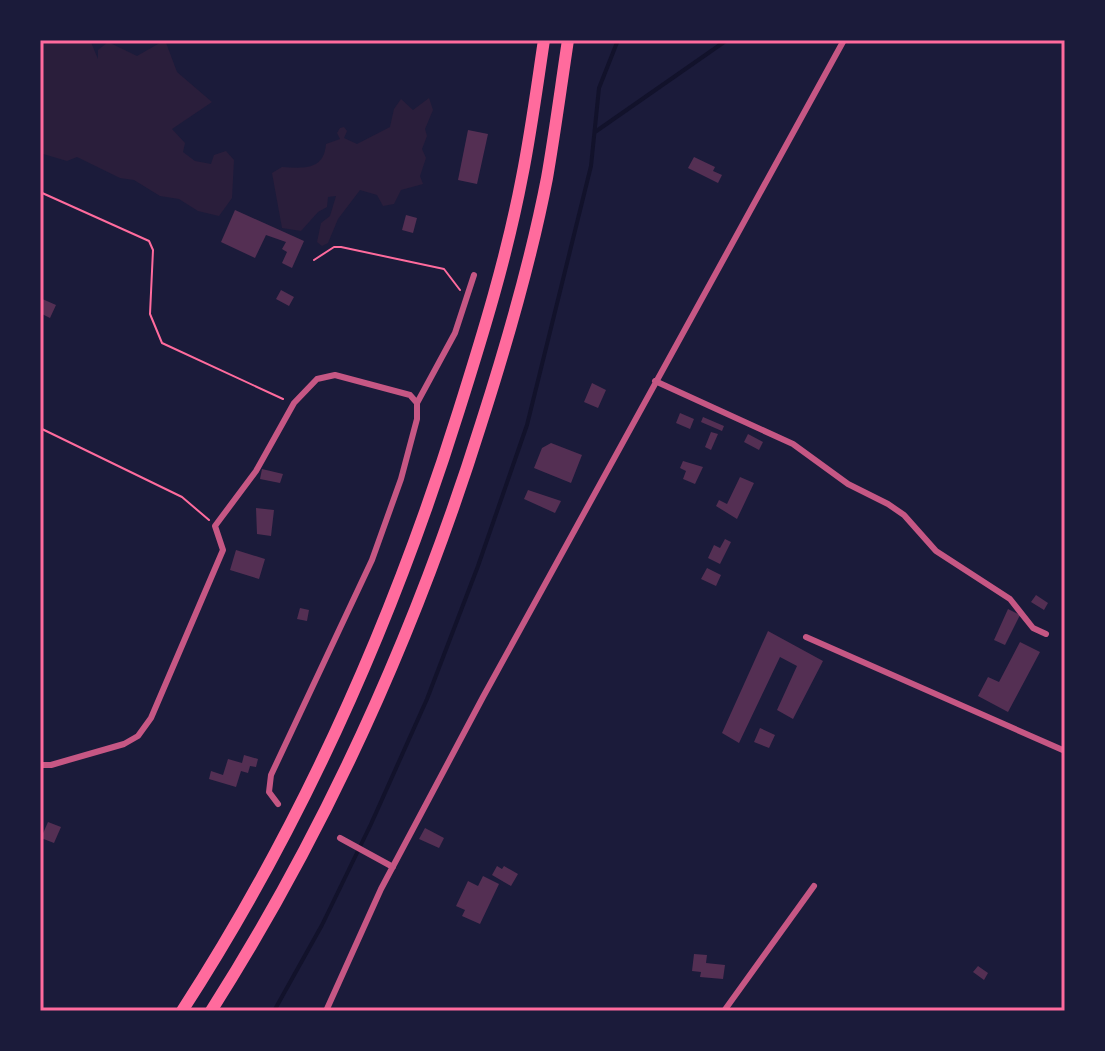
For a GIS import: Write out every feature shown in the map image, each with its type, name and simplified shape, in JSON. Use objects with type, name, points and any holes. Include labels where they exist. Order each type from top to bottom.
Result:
[{"type":"highway","points":[[182,1011],[274,852],[358,688],[426,518],[493,297],[522,178],[544,40]]},
{"type":"highway","points":[[211,1011],[298,865],[380,700],[448,530],[509,336],[547,179],[568,40]]},
{"type":"street","points":[[326,1011],[393,867],[655,381],[844,40]]},
{"type":"street","points":[[278,804],[269,792],[271,775],[372,560],[401,479],[417,419],[417,403],[455,333],[474,275]]},
{"type":"street","points":[[40,765],[51,765],[124,744],[138,736],[151,718],[223,550],[215,526],[256,471],[294,403],[317,379],[335,375],[410,395],[417,403]]},
{"type":"street","points":[[655,381],[793,444],[848,484],[888,504],[904,515],[936,551],[1010,599],[1033,628],[1046,634]]},
{"type":"street","points":[[806,637],[1065,751]]},
{"type":"street","points":[[340,838],[393,867]]},
{"type":"street","points":[[724,1011],[814,886]]},
{"type":"path","points":[[40,192],[149,241],[153,250],[150,314],[162,343],[269,395],[294,403]]},
{"type":"path","points":[[314,260],[334,247],[417,261],[444,269],[466,300]]},
{"type":"path","points":[[40,428],[182,497],[215,526]]},
{"type":"shaded area","points":[[40,40],[90,40],[98,59],[98,50],[108,42],[137,56],[165,40],[177,72],[212,102],[172,129],[185,143],[183,152],[195,161],[211,164],[214,155],[226,151],[234,160],[232,198],[219,216],[198,211],[179,199],[160,196],[134,180],[120,178],[77,157],[67,161],[40,153]]},
{"type":"shaded area","points":[[429,98],[433,110],[425,129],[427,136],[422,149],[426,158],[420,176],[423,184],[401,190],[394,204],[383,206],[377,195],[360,190],[338,219],[328,243],[322,246],[317,242],[321,223],[330,216],[336,196],[328,197],[327,207],[318,212],[301,231],[282,228],[272,173],[282,167],[305,167],[317,163],[326,144],[340,139],[337,133],[340,128],[344,127],[347,131],[344,138],[357,144],[390,127],[394,109],[401,99],[413,110]]},
{"type":"building","points":[[468,130],[488,134],[477,184],[458,180]]},
{"type":"building","points":[[694,157],[715,167],[713,171],[722,175],[718,183],[688,168]]},
{"type":"building","points":[[235,210],[304,241],[292,268],[282,263],[287,252],[282,249],[286,242],[266,235],[255,258],[221,242]]},
{"type":"building","points":[[406,215],[417,218],[413,233],[402,230]]},
{"type":"building","points":[[281,290],[294,297],[289,306],[276,299]]},
{"type":"building","points":[[40,298],[56,305],[50,318],[40,313]]},
{"type":"building","points":[[592,383],[606,390],[598,408],[584,402]]},
{"type":"building","points":[[680,413],[694,419],[690,429],[676,423]]},
{"type":"building","points":[[703,417],[724,426],[722,431],[701,422]]},
{"type":"building","points":[[711,432],[718,434],[711,450],[705,447]]},
{"type":"building","points":[[748,434],[763,442],[759,450],[744,442]]},
{"type":"building","points":[[551,443],[582,455],[571,483],[534,468],[542,448]]},
{"type":"building","points":[[683,461],[703,467],[695,484],[683,479],[686,471],[680,468]]},
{"type":"building","points":[[262,469],[283,474],[280,483],[260,479]]},
{"type":"building","points":[[740,477],[754,483],[737,519],[716,506],[719,500],[727,504]]},
{"type":"building","points":[[528,490],[561,501],[555,513],[524,499]]},
{"type":"building","points":[[256,508],[274,510],[271,536],[257,534]]},
{"type":"building","points":[[725,539],[731,542],[720,564],[708,558],[714,545],[720,548]]},
{"type":"building","points":[[236,550],[265,559],[259,579],[230,570]]},
{"type":"building","points":[[707,568],[721,575],[716,586],[701,579]]},
{"type":"building","points":[[1036,595],[1048,603],[1044,610],[1031,602]]},
{"type":"building","points":[[300,608],[309,610],[307,621],[297,619]]},
{"type":"building","points":[[1008,609],[1020,615],[1005,645],[994,640]]},
{"type":"building","points":[[768,631],[823,661],[793,719],[777,710],[797,666],[780,657],[739,743],[722,733]]},
{"type":"building","points":[[1020,642],[1040,652],[1008,712],[978,696],[988,677],[999,682]]},
{"type":"building","points":[[760,728],[775,735],[769,748],[754,742]]},
{"type":"building","points":[[244,755],[258,759],[256,767],[250,766],[248,773],[241,771],[236,787],[209,779],[211,771],[223,775],[228,759],[242,763]]},
{"type":"building","points":[[48,822],[61,827],[54,843],[41,838]]},
{"type":"building","points":[[425,828],[444,838],[439,848],[419,839]]},
{"type":"building","points":[[497,866],[502,869],[504,866],[518,874],[511,886],[492,875]]},
{"type":"building","points":[[483,876],[499,884],[480,924],[462,916],[465,910],[456,906],[468,881],[478,886]]},
{"type":"building","points":[[694,954],[707,955],[706,963],[725,965],[723,979],[700,977],[701,972],[692,971]]},
{"type":"building","points":[[978,966],[988,973],[984,980],[973,972]]},
{"type":"waterway","points":[[274,1011],[322,925],[371,824],[427,699],[478,566],[527,425],[591,166],[599,88],[618,40]]},
{"type":"waterway","points":[[595,132],[727,40]]}]
